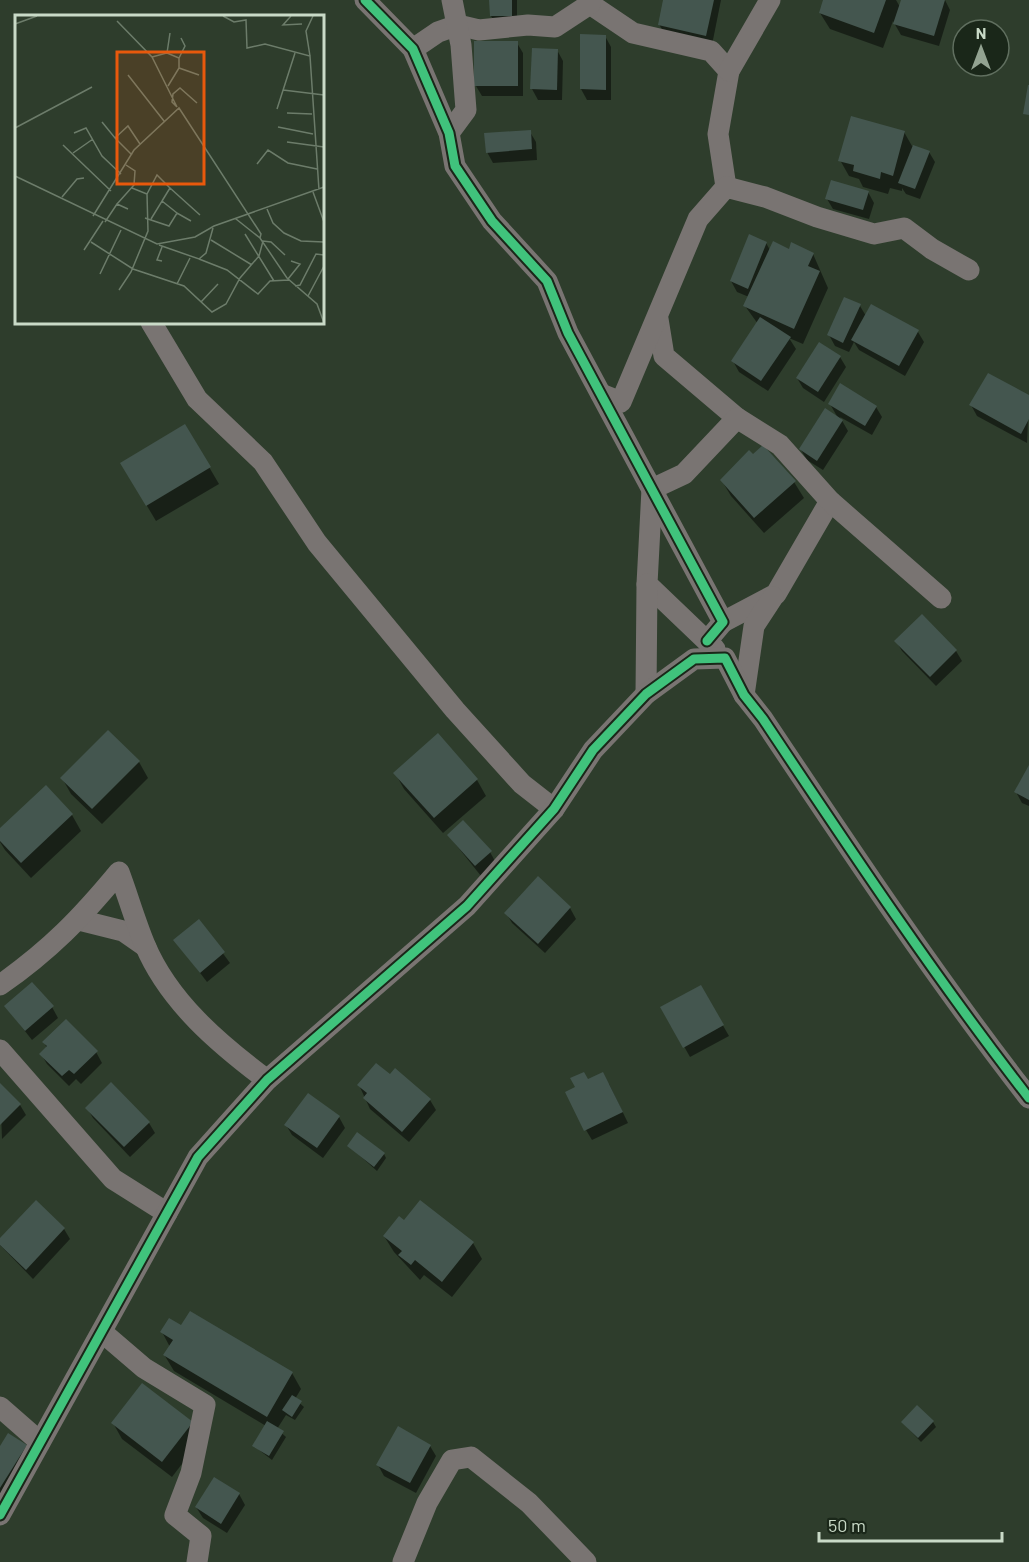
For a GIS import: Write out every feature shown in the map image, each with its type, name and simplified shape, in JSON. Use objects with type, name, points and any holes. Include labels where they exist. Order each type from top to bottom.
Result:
[{"type":"street","points":[[365,0],[413,49],[449,133],[455,166],[492,221],[547,281],[568,333],[723,622]]},
{"type":"street","points":[[449,133],[466,110],[458,25],[452,0]]},
{"type":"street","points":[[601,394],[621,402],[658,319],[698,219],[726,187],[718,134],[729,71],[770,0]]},
{"type":"street","points":[[413,49],[438,32],[458,25],[479,30],[528,25],[555,27],[590,2],[633,33],[711,51],[729,71]]},
{"type":"street","points":[[726,187],[765,197],[817,217],[874,234],[904,228],[932,249],[969,270]]},
{"type":"street","points":[[658,319],[664,356],[737,418],[780,445],[830,501],[941,598]]},
{"type":"street","points":[[152,324],[197,399],[263,462],[317,543],[455,710],[522,784],[554,809]]},
{"type":"street","points":[[652,489],[684,474],[737,418]]},
{"type":"street","points":[[646,694],[647,584],[652,489]]},
{"type":"street","points":[[744,695],[754,626],[776,594],[830,501]]},
{"type":"street","points":[[647,584],[725,658],[744,695],[763,719],[951,997],[1029,1098]]},
{"type":"street","points":[[707,641],[723,622],[776,594]]},
{"type":"street","points":[[0,1515],[198,1157],[267,1080],[467,906],[554,809],[593,750],[646,694],[694,659],[725,658]]},
{"type":"street","points":[[0,985],[32,962],[79,920],[119,872],[146,947],[173,993],[223,1047],[267,1080]]},
{"type":"street","points":[[79,920],[123,931],[146,947]]},
{"type":"street","points":[[0,1050],[113,1179],[167,1213]]},
{"type":"street","points":[[102,1332],[144,1368],[205,1404],[191,1473],[175,1515],[201,1536],[197,1562]]},
{"type":"street","points":[[0,1407],[40,1442]]},
{"type":"street","points":[[403,1562],[427,1503],[452,1460],[471,1457],[529,1503],[586,1562]]},
{"type":"building","points":[[489,0],[512,0],[512,16],[490,16]]},
{"type":"building","points":[[663,0],[714,0],[706,36],[658,25]]},
{"type":"building","points":[[823,0],[886,0],[874,33],[819,13]]},
{"type":"building","points":[[901,0],[945,0],[934,36],[893,24]]},
{"type":"building","points":[[580,34],[606,35],[606,90],[580,89]]},
{"type":"building","points":[[474,41],[518,41],[518,86],[474,86]]},
{"type":"building","points":[[532,48],[558,49],[557,90],[530,89]]},
{"type":"building","points":[[1029,85],[1029,115],[1023,114]]},
{"type":"building","points":[[851,116],[905,131],[893,176],[881,172],[880,179],[853,171],[854,165],[838,161]]},
{"type":"building","points":[[531,130],[532,149],[486,153],[484,133]]},
{"type":"building","points":[[913,145],[930,151],[915,189],[898,183]]},
{"type":"building","points":[[831,180],[869,191],[863,210],[825,199]]},
{"type":"building","points":[[749,234],[767,242],[748,289],[730,281]]},
{"type":"building","points":[[773,241],[789,249],[791,242],[814,253],[808,266],[820,271],[794,329],[743,306]]},
{"type":"building","points":[[844,297],[861,304],[843,343],[827,335]]},
{"type":"building","points":[[871,304],[919,330],[899,366],[851,340]]},
{"type":"building","points":[[760,317],[791,337],[761,381],[731,361]]},
{"type":"building","points":[[819,342],[841,356],[818,392],[796,378]]},
{"type":"building","points":[[988,373],[1029,395],[1029,419],[1021,434],[969,405]]},
{"type":"building","points":[[840,383],[877,406],[865,426],[828,404]]},
{"type":"building","points":[[825,408],[843,420],[817,461],[799,449]]},
{"type":"building","points":[[185,424],[211,467],[146,506],[120,463]]},
{"type":"building","points":[[763,445],[796,481],[754,518],[720,480],[749,450],[753,454]]},
{"type":"building","points":[[922,614],[957,650],[930,677],[894,641]]},
{"type":"building","points":[[108,730],[140,761],[92,809],[60,778]]},
{"type":"building","points":[[438,733],[478,779],[434,818],[393,773]]},
{"type":"building","points":[[1029,765],[1029,800],[1014,792]]},
{"type":"building","points":[[46,785],[73,814],[21,863],[0,841],[0,828]]},
{"type":"building","points":[[463,820],[492,851],[475,866],[447,835]]},
{"type":"building","points":[[538,876],[571,907],[538,944],[504,913]]},
{"type":"building","points":[[199,919],[225,952],[200,973],[173,940]]},
{"type":"building","points":[[32,982],[54,1006],[25,1031],[4,1006]]},
{"type":"building","points":[[701,985],[724,1025],[683,1048],[660,1007]]},
{"type":"building","points":[[66,1019],[98,1051],[74,1074],[69,1070],[62,1076],[39,1054],[47,1046],[42,1042]]},
{"type":"building","points":[[376,1063],[390,1074],[395,1068],[431,1099],[402,1132],[363,1098],[367,1093],[357,1085]]},
{"type":"building","points":[[584,1072],[588,1079],[603,1072],[623,1112],[584,1131],[565,1092],[575,1087],[570,1078]]},
{"type":"building","points":[[111,1082],[150,1122],[124,1147],[85,1108]]},
{"type":"building","points":[[0,1083],[21,1104],[0,1125]]},
{"type":"building","points":[[308,1093],[340,1116],[317,1148],[284,1125]]},
{"type":"building","points":[[357,1132],[385,1153],[374,1167],[347,1146]]},
{"type":"building","points":[[36,1200],[65,1228],[26,1270],[0,1245],[0,1238]]},
{"type":"building","points":[[420,1200],[474,1242],[442,1282],[415,1260],[411,1265],[398,1255],[402,1251],[383,1236],[399,1216],[404,1220]]},
{"type":"building","points":[[190,1311],[293,1372],[267,1417],[163,1355],[173,1340],[160,1332],[169,1318],[181,1325]]},
{"type":"building","points":[[142,1383],[193,1422],[162,1462],[111,1423]]},
{"type":"building","points":[[292,1395],[302,1401],[292,1417],[282,1410]]},
{"type":"building","points":[[917,1405],[934,1421],[918,1438],[901,1422]]},
{"type":"building","points":[[267,1421],[284,1431],[269,1456],[252,1446]]},
{"type":"building","points":[[398,1426],[431,1445],[410,1483],[376,1465]]},
{"type":"building","points":[[8,1433],[27,1445],[0,1488],[0,1446]]},
{"type":"building","points":[[214,1477],[240,1493],[221,1524],[195,1507]]},
{"type":"cycle path","points":[[365,0],[413,49],[449,133],[455,166],[492,221],[547,281],[568,333],[723,622],[707,641]]},
{"type":"cycle path","points":[[0,1515],[198,1157],[267,1080],[467,906],[554,809],[593,750],[646,694],[694,659],[725,658],[744,695],[763,719],[893,911],[959,1005],[1029,1098]]}]
